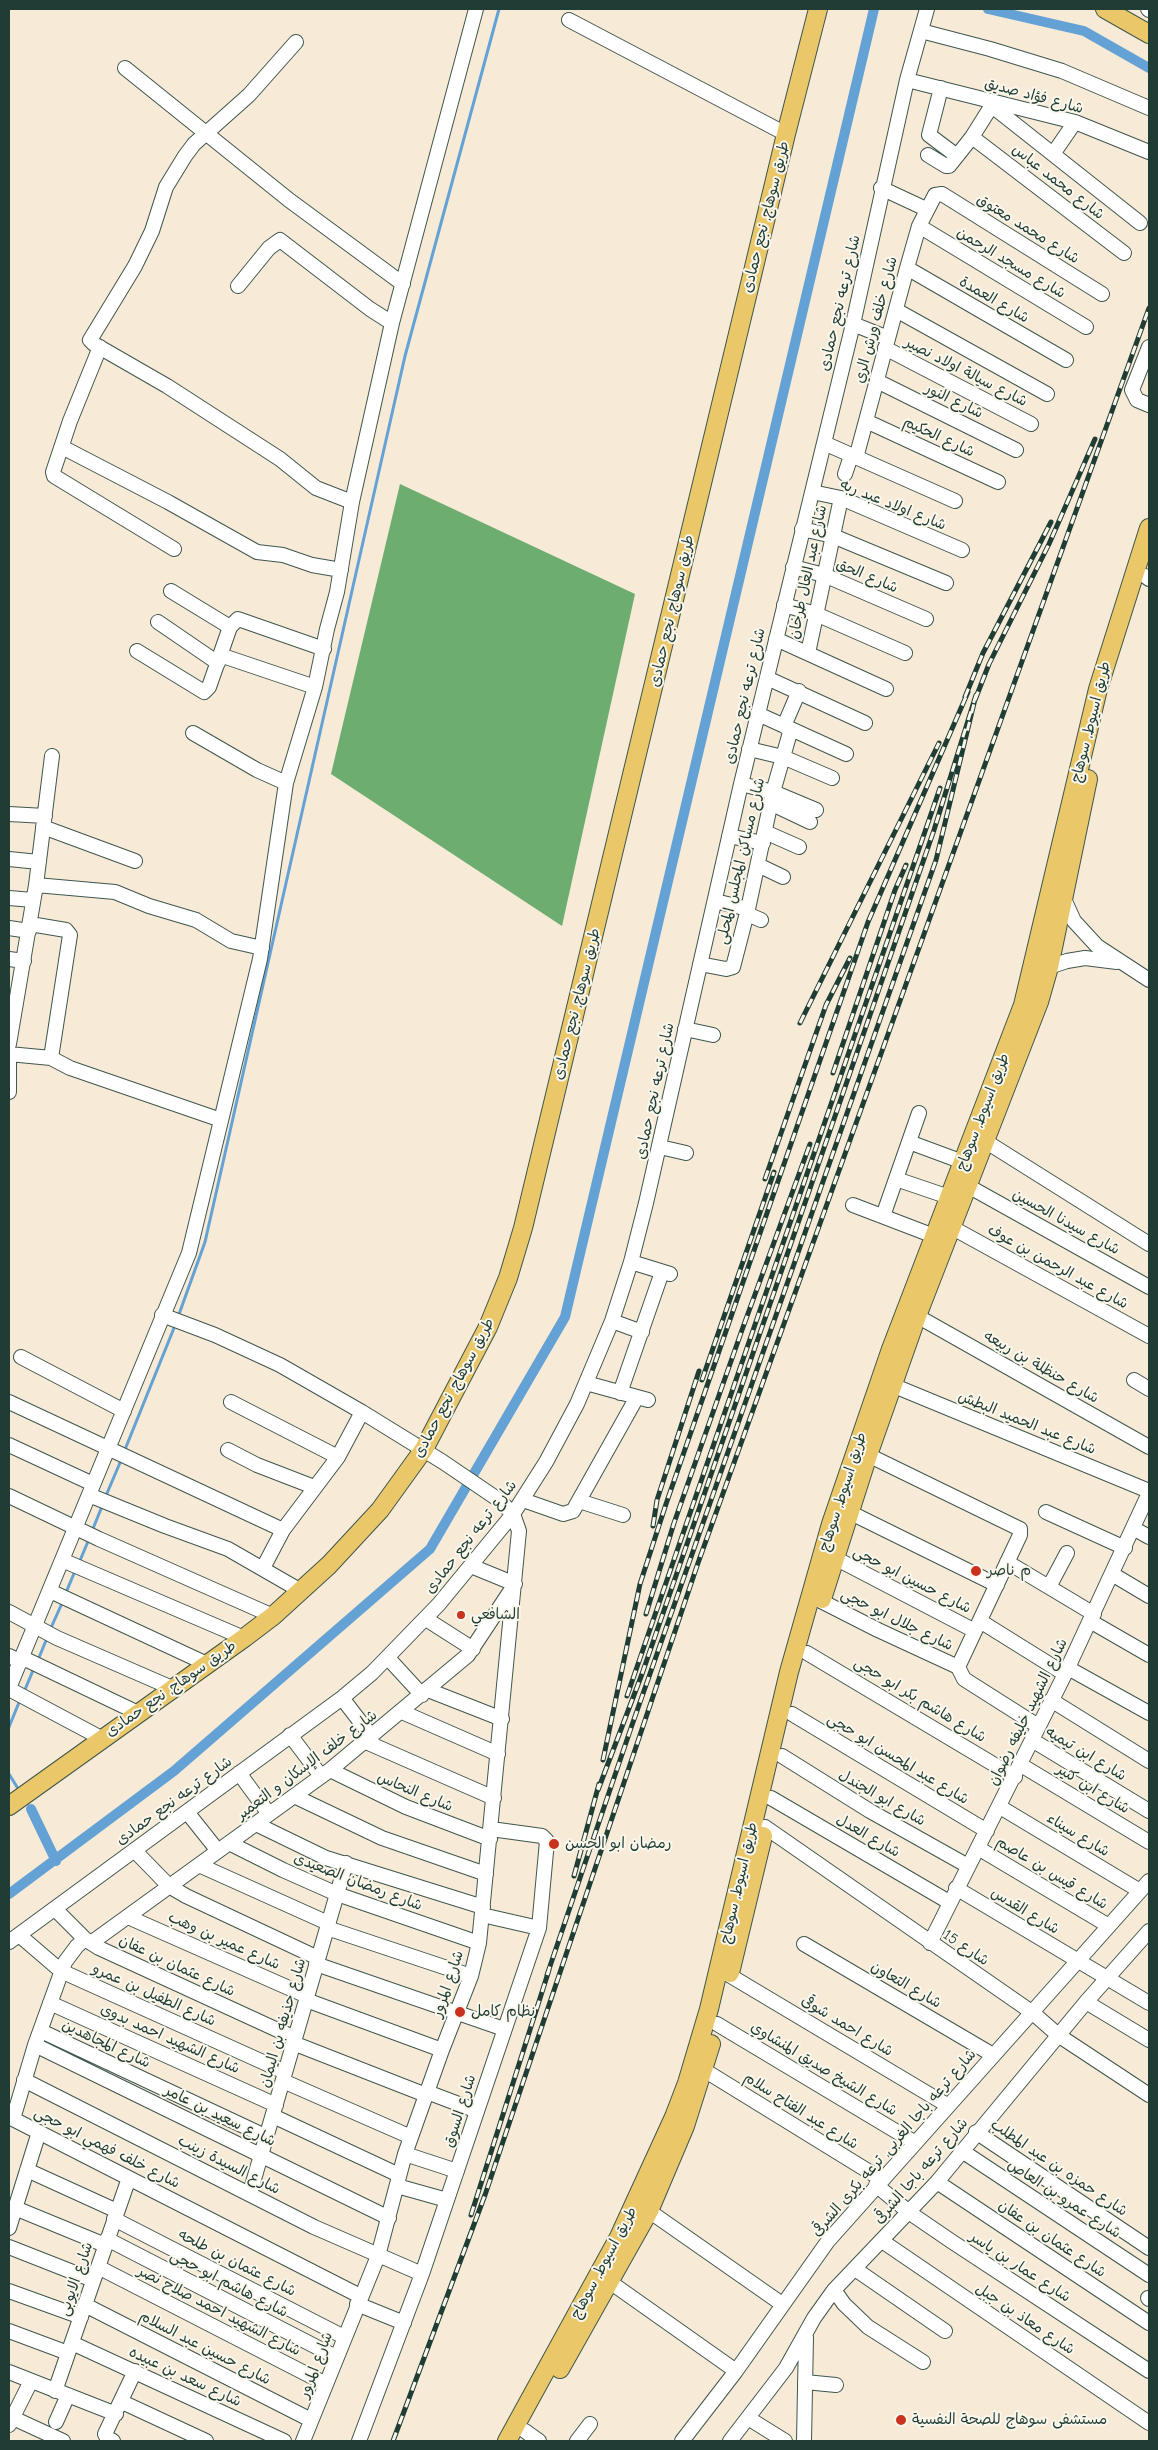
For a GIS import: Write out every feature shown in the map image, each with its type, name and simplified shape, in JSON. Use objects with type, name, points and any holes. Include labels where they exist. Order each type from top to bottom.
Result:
[{"type":"main road","name":"طريق سوهاج, نجع حمادى","points":[[9,1806],[101,1738],[244,1638],[301,1591],[342,1552],[380,1510],[424,1449],[488,1327],[508,1278],[524,1228],[786,134],[818,9]]},
{"type":"main road","points":[[1105,9],[1149,34]]},
{"type":"main road","points":[[1126,9],[1149,22]]},
{"type":"main road","name":"طريق اسيوط, سوهاج","points":[[528,2438],[610,2282],[649,2198],[663,2161],[674,2117],[695,2058],[765,1827],[807,1652],[835,1558],[837,1527],[849,1512],[916,1316],[1031,1027],[1098,689],[1149,528]]},
{"type":"main road","name":"طريق اسيوط, سوهاج","points":[[663,2161],[685,2126],[717,2024],[729,1975],[736,1923],[789,1672],[837,1527],[891,1349],[1016,1026],[1042,965],[1064,899],[1104,714],[1148,573]]},
{"type":"main road","name":"طريق اسيوط, سوهاج","points":[[507,2441],[608,2259],[649,2198]]},
{"type":"street","points":[[101,1738],[9,1689],[17,1659],[36,1626],[189,1253],[262,948],[286,783],[315,687],[324,649],[341,570],[352,502],[392,324],[476,9]]},
{"type":"street","name":"شارع ترعه نجع حمادى","points":[[14,1938],[342,1698],[388,1658],[426,1619],[513,1514],[557,1443],[586,1383],[612,1321],[631,1262],[660,1147],[741,784],[853,324],[907,80],[927,9]]},
{"type":"street","points":[[569,20],[786,134]]},
{"type":"street","points":[[921,31],[990,49],[1062,71],[1149,108]]},
{"type":"street","points":[[296,42],[249,95],[205,133],[185,156],[166,187],[146,245],[91,338],[92,342],[160,382],[280,459],[316,488],[352,502]]},
{"type":"street","points":[[125,68],[289,200],[403,284]]},
{"type":"street","name":"شارع فؤاد صديق","points":[[907,80],[993,104],[1075,122],[1149,152]]},
{"type":"street","points":[[941,88],[929,136],[957,156]]},
{"type":"street","points":[[928,155],[946,166],[950,166],[972,137],[993,104],[1140,223]]},
{"type":"street","points":[[1053,154],[1075,122]]},
{"type":"street","name":"شارع محمد عباس","points":[[972,137],[1124,253]]},
{"type":"street","points":[[882,188],[926,210]]},
{"type":"street","name":"شارع خلف ورش الري","points":[[845,474],[854,457],[866,421],[919,226],[926,210],[937,194]]},
{"type":"street","name":"شارع محمد معتوق","points":[[937,194],[942,194],[1102,294]]},
{"type":"street","name":"شارع مسجد الرحمن","points":[[919,226],[1086,328]]},
{"type":"street","points":[[238,286],[269,248],[280,240],[392,324]]},
{"type":"street","name":"شارع العمدة","points":[[907,268],[1066,360]]},
{"type":"street","points":[[896,310],[1047,394]]},
{"type":"street","name":"شارع سيالة اولاد نصير","points":[[853,324],[1031,424]]},
{"type":"street","points":[[100,347],[53,472],[58,480],[174,549]]},
{"type":"street","points":[[1149,347],[1132,390],[1137,400],[1149,405]]},
{"type":"street","name":"شارع النور","points":[[877,381],[1016,450]]},
{"type":"street","name":"شارع الحكيم","points":[[866,421],[998,482]]},
{"type":"street","points":[[824,444],[955,501]]},
{"type":"street","points":[[62,447],[168,502],[257,552],[283,555],[312,565],[341,570]]},
{"type":"street","name":"شارع اولاد عبد ربه","points":[[812,492],[841,498],[962,550]]},
{"type":"street","name":"شارع عبد العال طرخان","points":[[808,653],[841,498]]},
{"type":"street","points":[[802,529],[833,536],[946,583]]},
{"type":"street","name":"شارع الحق","points":[[793,567],[824,575],[926,619]]},
{"type":"street","points":[[171,591],[230,627]]},
{"type":"street","points":[[784,605],[816,614],[905,653]]},
{"type":"street","points":[[137,651],[200,692],[207,690],[209,687],[233,622],[242,620],[324,649]]},
{"type":"street","points":[[158,622],[219,659],[315,687]]},
{"type":"street","points":[[776,639],[886,689]]},
{"type":"street","points":[[767,678],[865,723]]},
{"type":"street","name":"شارع مساكن المجلس المحلى","points":[[700,964],[726,970],[731,968],[748,912],[788,728],[799,692]]},
{"type":"street","points":[[758,714],[846,754]]},
{"type":"street","points":[[193,734],[257,770],[286,783]]},
{"type":"street","points":[[750,749],[783,757],[832,778]]},
{"type":"street","points":[[9,1044],[30,927],[52,756]]},
{"type":"street","points":[[741,784],[813,816]]},
{"type":"street","points":[[9,814],[44,822],[135,861]]},
{"type":"street","points":[[730,836],[764,838],[799,847]]},
{"type":"street","points":[[9,859],[39,862]]},
{"type":"street","points":[[758,865],[783,877]]},
{"type":"street","points":[[36,885],[115,892],[149,906],[196,920],[231,941],[262,948]]},
{"type":"street","points":[[9,898],[33,900]]},
{"type":"street","points":[[1064,899],[1074,921],[1088,938],[1123,964],[1149,980]]},
{"type":"street","points":[[715,901],[748,912],[761,920]]},
{"type":"street","points":[[9,928],[30,927],[66,930],[70,935],[51,1058]]},
{"type":"street","points":[[1042,965],[1086,958],[1123,964]]},
{"type":"street","points":[[9,959],[24,961]]},
{"type":"street","points":[[686,1029],[713,1035]]},
{"type":"street","points":[[9,1054],[51,1058],[70,1068],[221,1120]]},
{"type":"street","points":[[9,1062],[9,1092]]},
{"type":"street","points":[[883,1216],[918,1113]]},
{"type":"street","points":[[985,1141],[1149,1244]]},
{"type":"street","points":[[908,1142],[963,1162]]},
{"type":"street","points":[[660,1147],[686,1153]]},
{"type":"street","points":[[896,1178],[950,1198]]},
{"type":"street","name":"شارع سيدنا الحسين","points":[[968,1186],[1149,1287]]},
{"type":"street","points":[[853,1204],[934,1236]]},
{"type":"street","name":"شارع عبد الرحمن بن عوف","points":[[951,1227],[1149,1336]]},
{"type":"street","points":[[620,1393],[666,1273],[631,1262]]},
{"type":"street","points":[[162,1315],[216,1335],[280,1365],[424,1449],[499,1500],[513,1514]]},
{"type":"street","name":"شارع حنظلة بن ربيعه","points":[[916,1316],[1149,1446]]},
{"type":"street","points":[[612,1321],[642,1332]]},
{"type":"street","points":[[21,1357],[124,1411]]},
{"type":"street","points":[[1134,1380],[1149,1389]]},
{"type":"street","points":[[523,1500],[567,1514],[573,1511],[642,1399],[586,1383]]},
{"type":"street","name":"شارع عبد الحميد البطش","points":[[892,1385],[1149,1492]]},
{"type":"street","points":[[9,1402],[284,1530]]},
{"type":"street","points":[[231,1402],[338,1457]]},
{"type":"street","points":[[263,1568],[284,1530],[338,1457],[362,1412]]},
{"type":"street","points":[[9,1445],[91,1490],[165,1526],[228,1549],[301,1591]]},
{"type":"street","points":[[228,1450],[257,1465],[314,1487]]},
{"type":"street","points":[[868,1455],[1018,1527],[1020,1535],[958,1667],[964,1679],[1038,1726]]},
{"type":"street","name":"شارع الشهيد خليفه رضوان","points":[[930,1943],[956,1888],[1000,1807],[1038,1726],[1067,1671],[1125,1548],[1149,1492]]},
{"type":"street","points":[[9,1496],[272,1616]]},
{"type":"street","points":[[579,1501],[623,1515]]},
{"type":"street","points":[[849,1512],[997,1585]]},
{"type":"street","points":[[1046,1512],[1125,1548]]},
{"type":"street","name":"شارع المرور","points":[[303,2441],[358,2300],[378,2256],[405,2154],[426,2093],[471,1976],[479,1943],[515,1584],[519,1531],[513,1514]]},
{"type":"street","points":[[1133,1528],[1149,1537]]},
{"type":"street","points":[[1049,1587],[1067,1553]]},
{"type":"street","name":"شارع حسين ابو حجى","points":[[835,1558],[977,1626],[1149,1714]]},
{"type":"street","points":[[62,1560],[244,1638]]},
{"type":"street","points":[[1007,1562],[1049,1587],[1149,1655]]},
{"type":"street","points":[[471,1566],[515,1584]]},
{"type":"street","points":[[1112,1574],[1149,1596]]},
{"type":"street","name":"شارع خلف الإسكان و التعمير","points":[[88,1941],[128,1916],[199,1866],[369,1740],[473,1649],[515,1584]]},
{"type":"street","points":[[50,1591],[207,1664]]},
{"type":"street","name":"شارع جلال ابو حجى","points":[[821,1601],[958,1667]]},
{"type":"street","points":[[9,1612],[57,1638],[172,1688]]},
{"type":"street","points":[[426,1619],[473,1649]]},
{"type":"street","name":"شارع هاشم بكر ابو حجى","points":[[807,1652],[1018,1771]]},
{"type":"street","points":[[388,1658],[425,1692],[502,1719]]},
{"type":"street","points":[[17,1659],[138,1713]]},
{"type":"street","points":[[342,1698],[369,1740],[494,1798]]},
{"type":"street","points":[[1051,1700],[1149,1760]]},
{"type":"street","points":[[402,1712],[498,1754]]},
{"type":"street","name":"شارع عبد المحسن ابو حجى","points":[[792,1714],[987,1831]]},
{"type":"street","points":[[290,1736],[325,1773]]},
{"type":"street","name":"شارع ابن تيميه","points":[[1032,1740],[1149,1811]]},
{"type":"street","name":"شارع ابو الجندل","points":[[782,1756],[870,1811],[968,1866]]},
{"type":"street","name":"شارع ابن كثير","points":[[1018,1771],[1149,1842]]},
{"type":"street","points":[[239,1773],[269,1814]]},
{"type":"street","name":"شارع النحاس","points":[[325,1773],[406,1807],[490,1834]]},
{"type":"street","points":[[294,1796],[382,1838],[486,1874]]},
{"type":"street","name":"شارع العدل","points":[[772,1798],[949,1902]]},
{"type":"street","name":"شارع سيناء","points":[[1000,1807],[1145,1886]]},
{"type":"street","points":[[187,1812],[224,1847]]},
{"type":"street","points":[[256,1824],[326,1858],[346,1863],[483,1911],[538,1928]]},
{"type":"street","name":"شارع 15","points":[[765,1827],[1033,2013],[1058,2035],[1149,2095]]},
{"type":"street","name":"شارع السوق","points":[[359,2441],[422,2274],[538,1928],[548,1841],[542,1836],[490,1834]]},
{"type":"street","name":"شارع رمضان الصعيدى","points":[[224,1847],[337,1894],[479,1943]]},
{"type":"street","name":"شارع قيس بن عاصم","points":[[978,1848],[1109,1926]]},
{"type":"street","points":[[134,1850],[169,1886],[205,1906],[317,1961],[504,2029]]},
{"type":"street","name":"شارع حذيفه بن اليمان","points":[[250,2193],[346,1863]]},
{"type":"street","points":[[199,1866],[328,1926],[471,1976]]},
{"type":"street","name":"شارع ترعه باجا الغربى, ترعه بكرى الشرقى","points":[[683,2441],[736,2371],[828,2241],[947,2105],[1033,2013],[1145,1886]]},
{"type":"street","name":"شارع القدس","points":[[956,1888],[1149,2003]]},
{"type":"street","name":"شارع عثمان بن عفان","points":[[55,1909],[88,1941],[294,2041],[477,2111]]},
{"type":"street","name":"شارع عمير بن وهب","points":[[128,1916],[306,1998],[442,2050]]},
{"type":"street","name":"شارع ترعه باجا الشرقى","points":[[730,2441],[786,2368],[834,2290],[910,2213],[1086,2002],[1107,1978],[1144,1945],[1149,1931]]},
{"type":"street","name":"شارع الطفيل بن عمرو","points":[[14,1938],[61,1971],[411,2137]]},
{"type":"street","name":"شارع خلف فهمي ابو حجى","points":[[88,1941],[70,1953],[61,1971],[35,2045],[13,2118],[404,2323]]},
{"type":"street","name":"شارع التعاون","points":[[804,1944],[993,2055]]},
{"type":"street","name":"شارع احمد شوقى","points":[[729,1975],[947,2105]]},
{"type":"street","points":[[1086,2002],[1149,2040]]},
{"type":"street","name":"شارع الشهيد احمد بدوى","points":[[50,2003],[275,2110],[398,2180],[447,2200]]},
{"type":"street","name":"شارع الشيخ صديق المنشاوي","points":[[717,2024],[914,2142]]},
{"type":"street","name":"شارع المجاهدين","points":[[41,2031],[267,2137]]},
{"type":"street","name":"شارع سعيد بن عامر","points":[[35,2045],[389,2218]]},
{"type":"street","name":"شارع عبد الفتاح سلام","points":[[704,2070],[879,2182]]},
{"type":"street","name":"شارع السيدة زينب","points":[[24,2080],[314,2227],[422,2274]]},
{"type":"street","points":[[9,2228],[39,2132]]},
{"type":"street","name":"شارع حمزه بن عبد المطلب","points":[[976,2132],[1149,2248]]},
{"type":"street","name":"شارع عمرو بن العاص","points":[[962,2151],[1149,2275]]},
{"type":"street","points":[[405,2154],[457,2171]]},
{"type":"street","name":"شارع عثمان بن طلحه","points":[[27,2170],[116,2215],[344,2337]]},
{"type":"street","name":"شارع الايوبى","points":[[56,2422],[70,2348],[128,2178]]},
{"type":"street","name":"شارع عمار بن ياسر","points":[[879,2182],[910,2213],[1149,2371]]},
{"type":"street","name":"شارع عثمان بن عفان","points":[[937,2182],[1148,2310]]},
{"type":"street","points":[[649,2198],[782,2304]]},
{"type":"street","name":"شارع هاشم ابو حجى","points":[[15,2208],[106,2242],[336,2357]]},
{"type":"street","name":"شارع معاذ بن جبل","points":[[882,2241],[1149,2423]]},
{"type":"street","name":"شارع الشهيد احمد صلاح نصر","points":[[9,2247],[96,2273],[326,2384]]},
{"type":"street","points":[[855,2269],[945,2331]]},
{"type":"street","points":[[610,2282],[736,2371]]},
{"type":"street","points":[[834,2290],[850,2310],[868,2327],[923,2362]]},
{"type":"street","name":"شارع حسين عبد السلام","points":[[9,2291],[83,2311],[312,2420]]},
{"type":"street","name":"شارع سعد بن عبيده","points":[[9,2331],[70,2348],[136,2371],[284,2441]]},
{"type":"street","points":[[804,2441],[806,2333]]},
{"type":"street","points":[[113,2441],[107,2438],[105,2434],[136,2371]]},
{"type":"street","points":[[9,2372],[62,2393],[119,2408],[206,2441]]},
{"type":"street","points":[[31,2381],[11,2422],[63,2441]]},
{"type":"street","points":[[805,2382],[836,2385]]},
{"type":"street","points":[[748,2418],[785,2441]]},
{"type":"street","points":[[577,2441],[590,2424]]},
{"type":"green space","points":[[400,484],[635,594],[562,926],[331,774]]},
{"type":"waterway","points":[[178,1317],[205,1242],[405,356],[499,9]]},
{"type":"waterway","points":[[9,1894],[174,1771],[430,1549],[565,1317],[874,9]]},
{"type":"waterway","points":[[988,9],[1084,31],[1149,68]]},
{"type":"waterway","points":[[124,1452],[176,1323]]},
{"type":"waterway","points":[[105,1498],[122,1458]]},
{"type":"waterway","points":[[92,1531],[103,1504]]},
{"type":"waterway","points":[[79,1563],[89,1539]]},
{"type":"waterway","points":[[65,1595],[75,1571]]},
{"type":"waterway","points":[[50,1630],[63,1601]]},
{"type":"waterway","points":[[38,1660],[47,1638]]},
{"type":"waterway","points":[[24,1692],[34,1668]]},
{"type":"waterway","points":[[9,1727],[20,1700]]},
{"type":"waterway","points":[[9,1774],[17,1787]]},
{"type":"waterway","points":[[31,1809],[56,1861]]},
{"type":"railway","points":[[393,2441],[485,2195],[698,1563],[1149,308]]},
{"type":"railway","points":[[975,700],[989,664],[1049,544],[1095,439]]},
{"type":"railway","points":[[965,697],[983,653],[1051,522]]},
{"type":"railway","points":[[603,1760],[640,1584],[666,1504],[868,922],[968,692]]},
{"type":"railway","points":[[547,1975],[632,1725],[936,860],[976,695],[934,830],[642,1674],[598,1790]]},
{"type":"railway","points":[[800,1023],[939,743]]},
{"type":"railway","points":[[627,1696],[940,788]]},
{"type":"railway","points":[[833,1073],[895,890],[906,865]]},
{"type":"railway","points":[[765,1179],[826,1005],[850,958]]},
{"type":"railway","points":[[646,1614],[674,1523],[810,1144]]},
{"type":"railway","points":[[702,1380],[774,1172]]},
{"type":"railway","points":[[653,1526],[657,1500],[699,1371]]},
{"type":"railway","points":[[574,1876],[599,1784]]},
{"type":"railway","points":[[471,2215],[549,1970]]},
{"type":"place","name":"م ناصر","points":[[976,1571]]},
{"type":"place","name":"الشافعي","points":[[461,1615]]},
{"type":"place","name":"رمضان ابو الحسن","points":[[554,1844]]},
{"type":"place","name":"نظام كامل","points":[[460,2012]]},
{"type":"place","name":"مستشفى سوهاج للصحة النفسية","points":[[901,2420]]}]
